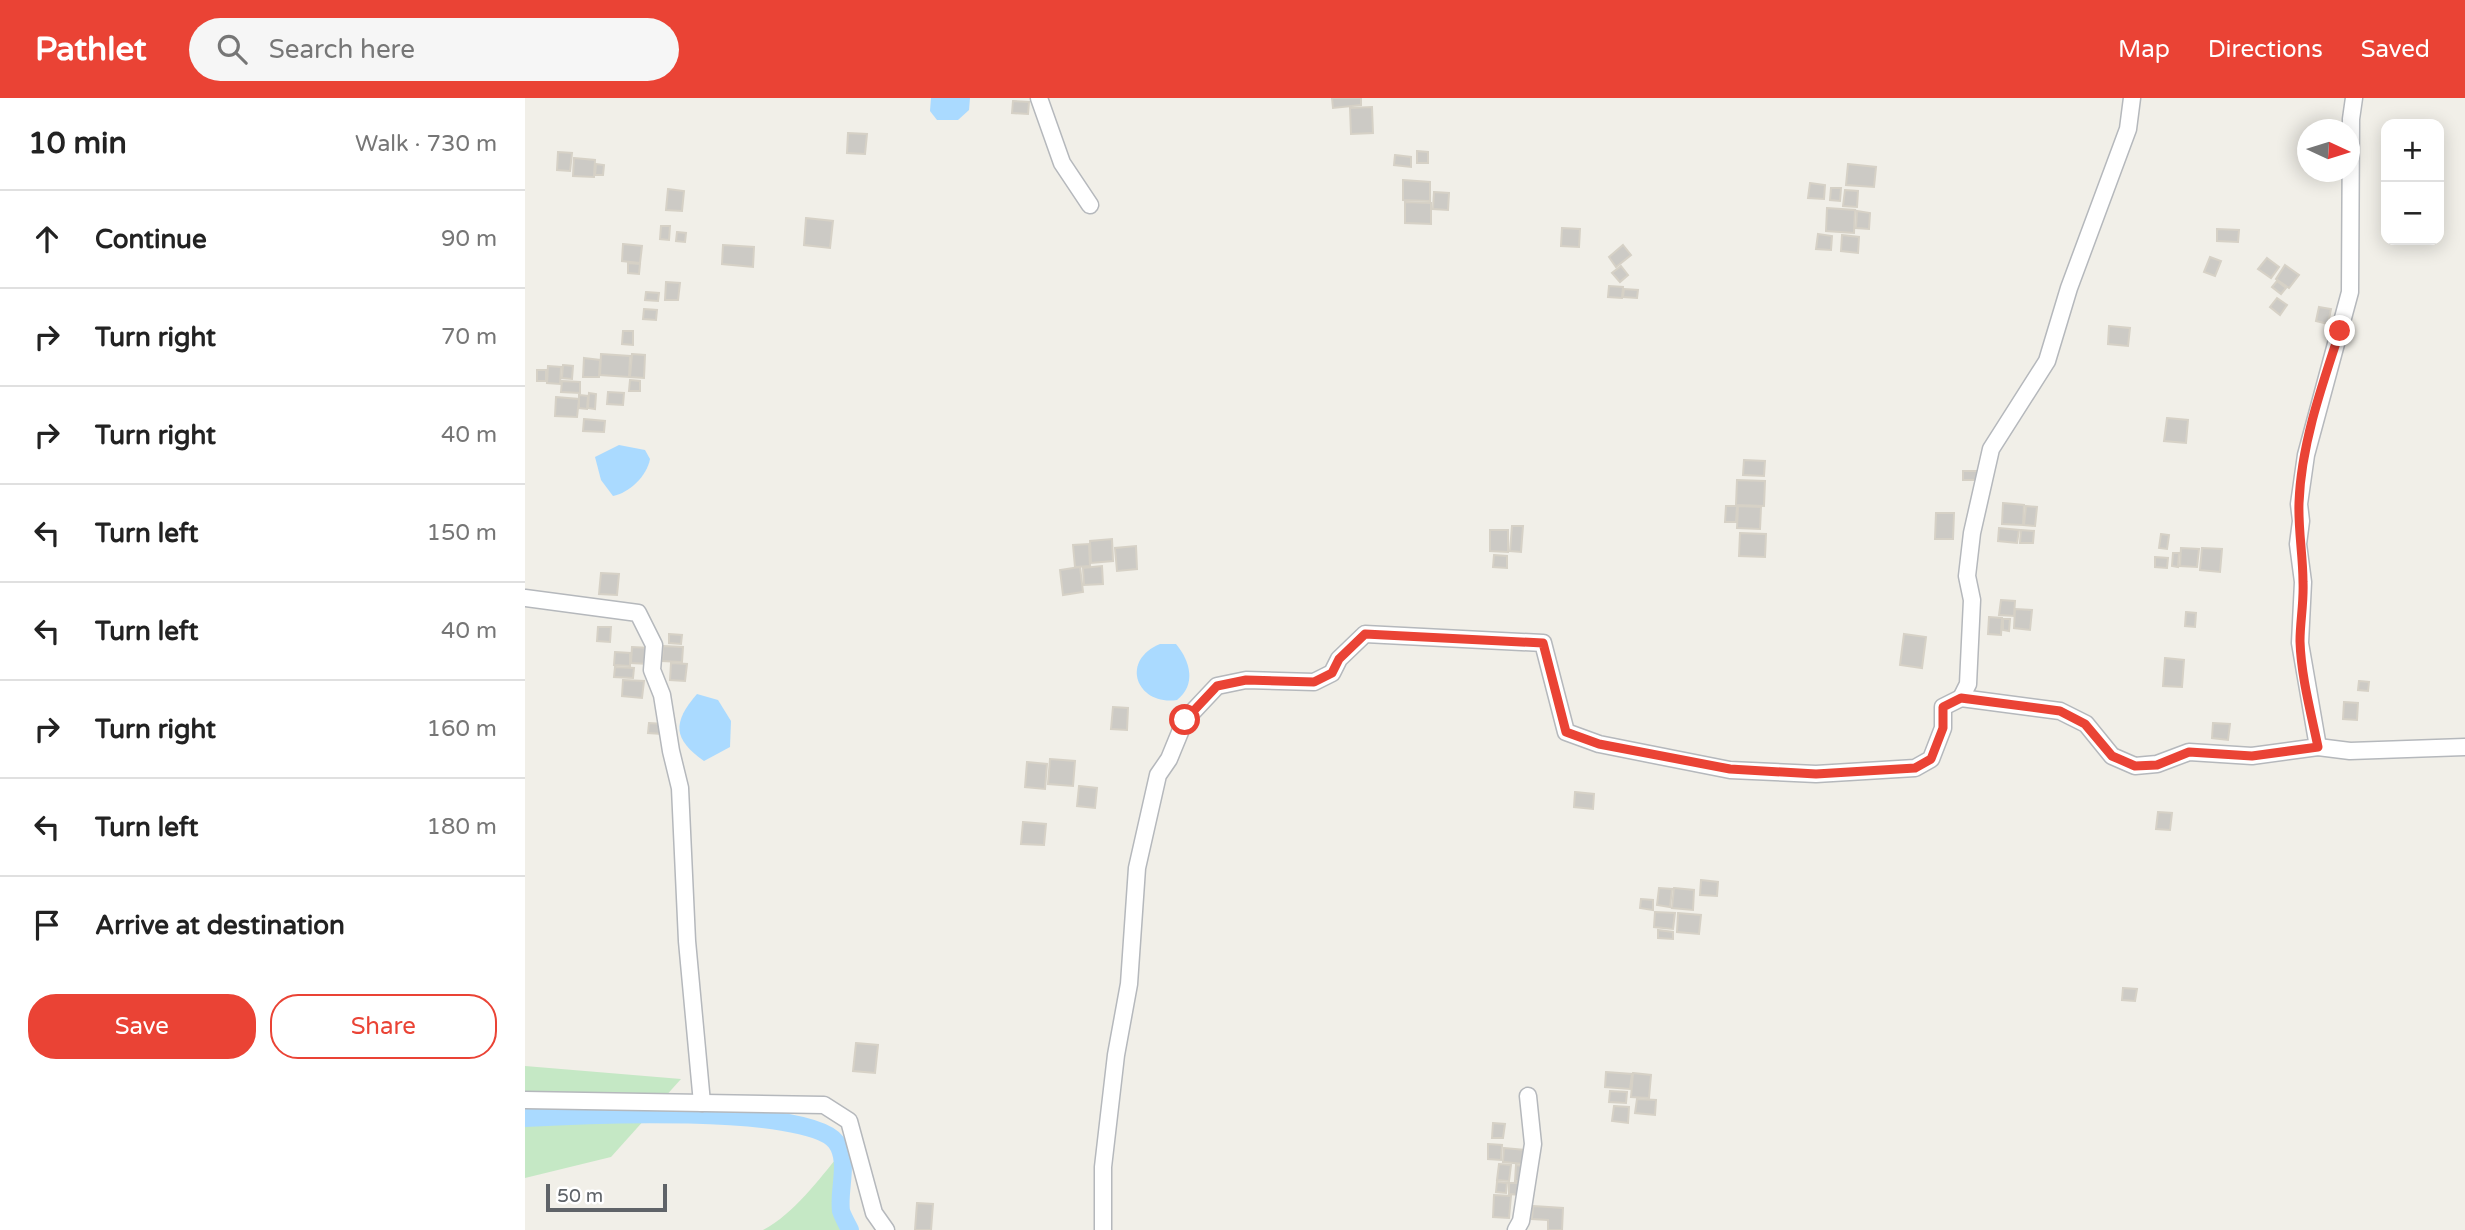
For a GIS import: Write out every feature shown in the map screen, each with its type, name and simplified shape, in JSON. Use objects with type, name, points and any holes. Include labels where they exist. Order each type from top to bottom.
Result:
[{"type":"street","points":[[1039,98],[1062,163],[1090,205]]},
{"type":"street","points":[[1961,698],[1968,684],[1972,600],[1967,576],[1972,533],[1991,449],[2047,360],[2069,288],[2128,129],[2132,98]]},
{"type":"street","points":[[2318,747],[2300,643],[2303,582],[2298,544],[2301,521],[2299,504],[2306,455],[2350,292],[2351,119],[2354,98]]},
{"type":"street","points":[[525,598],[638,613],[653,645],[652,670],[662,695],[680,788],[687,941],[702,1103]]},
{"type":"street","points":[[1103,1230],[1103,1167],[1116,1055],[1129,984],[1137,868],[1159,775],[1169,759],[1185,720],[1217,686],[1246,680],[1314,682],[1332,673],[1339,659],[1365,634],[1543,643],[1566,732],[1599,744],[1730,769],[1816,774],[1915,768],[1931,759],[1943,728],[1943,707],[1961,698],[2060,711],[2085,724],[2112,756],[2135,766],[2157,765],[2189,752],[2252,756],[2318,747],[2350,751],[2465,747]]},
{"type":"street","points":[[1516,1230],[1521,1221],[1532,1144],[1528,1096]]},
{"type":"street","points":[[525,1100],[824,1105],[849,1121],[874,1213],[886,1230]]},
{"type":"green space","points":[[525,1066],[681,1079],[611,1157],[525,1178]]},
{"type":"green space","points":[[841,1153],[848,1230],[763,1230],[796,1205]]},
{"type":"water","points":[[931,98],[970,98],[969,110],[958,120],[937,120],[930,111]]},
{"type":"water","points":[[619,445],[645,450],[650,459],[645,472],[636,483],[613,496],[601,480],[595,457]]},
{"type":"water","points":[[1160,644],[1176,644],[1188,666],[1187,687],[1177,700],[1163,700],[1152,696],[1138,681],[1140,661],[1147,652]]},
{"type":"water","points":[[697,694],[718,700],[731,721],[730,747],[704,761],[686,745],[679,730],[683,714]]},
{"type":"building","points":[[1332,98],[1361,98],[1361,105],[1333,108]]},
{"type":"building","points":[[1013,101],[1029,102],[1028,114],[1012,113]]},
{"type":"building","points":[[1372,107],[1373,133],[1351,134],[1350,108]]},
{"type":"building","points":[[848,133],[867,134],[865,154],[847,153]]},
{"type":"building","points":[[1417,151],[1428,152],[1428,163],[1417,163]]},
{"type":"building","points":[[558,152],[572,153],[570,171],[557,170]]},
{"type":"building","points":[[1395,155],[1411,157],[1411,167],[1394,165]]},
{"type":"building","points":[[574,158],[595,160],[594,177],[573,176]]},
{"type":"building","points":[[596,164],[604,165],[603,175],[595,175]]},
{"type":"building","points":[[1848,164],[1876,167],[1874,187],[1846,185]]},
{"type":"building","points":[[1403,180],[1430,182],[1430,201],[1403,200]]},
{"type":"building","points":[[1810,183],[1825,185],[1824,199],[1808,198]]},
{"type":"building","points":[[1831,188],[1841,188],[1840,201],[1830,200]]},
{"type":"building","points":[[668,189],[684,191],[682,211],[666,210]]},
{"type":"building","points":[[1845,190],[1858,191],[1857,207],[1843,206]]},
{"type":"building","points":[[1434,192],[1449,193],[1448,210],[1433,209]]},
{"type":"building","points":[[1405,202],[1431,203],[1431,224],[1405,223]]},
{"type":"building","points":[[1827,208],[1855,210],[1854,233],[1826,231]]},
{"type":"building","points":[[1857,211],[1870,213],[1869,229],[1856,228]]},
{"type":"building","points":[[806,218],[833,221],[830,248],[804,245]]},
{"type":"building","points":[[661,226],[670,226],[669,240],[660,239]]},
{"type":"building","points":[[1562,228],[1580,229],[1579,247],[1561,246]]},
{"type":"building","points":[[2217,229],[2239,230],[2238,242],[2217,241]]},
{"type":"building","points":[[677,232],[686,233],[685,242],[676,241]]},
{"type":"building","points":[[1818,234],[1832,236],[1831,250],[1816,249]]},
{"type":"building","points":[[1842,235],[1859,237],[1858,253],[1841,251]]},
{"type":"building","points":[[623,244],[642,246],[640,263],[622,261]]},
{"type":"building","points":[[723,245],[754,247],[753,267],[722,264]]},
{"type":"building","points":[[1623,245],[1631,255],[1616,267],[1609,257]]},
{"type":"building","points":[[2210,257],[2221,261],[2215,276],[2204,272]]},
{"type":"building","points":[[2267,258],[2279,267],[2271,278],[2258,269]]},
{"type":"building","points":[[628,263],[640,264],[639,274],[628,273]]},
{"type":"building","points":[[2285,265],[2299,275],[2289,288],[2276,279]]},
{"type":"building","points":[[1621,266],[1628,275],[1620,282],[1612,273]]},
{"type":"building","points":[[2277,281],[2286,288],[2281,294],[2272,287]]},
{"type":"building","points":[[666,282],[680,283],[678,300],[665,300]]},
{"type":"building","points":[[1609,286],[1623,287],[1622,298],[1608,297]]},
{"type":"building","points":[[1624,289],[1638,290],[1637,298],[1623,297]]},
{"type":"building","points":[[646,292],[659,293],[658,301],[645,300]]},
{"type":"building","points":[[2277,298],[2287,305],[2280,315],[2270,307]]},
{"type":"building","points":[[2319,307],[2331,309],[2328,324],[2316,321]]},
{"type":"building","points":[[644,309],[657,310],[656,320],[643,319]]},
{"type":"building","points":[[2109,326],[2130,328],[2128,346],[2108,344]]},
{"type":"building","points":[[623,331],[633,331],[633,345],[622,344]]},
{"type":"building","points":[[601,354],[630,356],[629,377],[600,375]]},
{"type":"building","points":[[632,354],[645,355],[644,378],[630,377]]},
{"type":"building","points":[[584,358],[600,360],[599,377],[583,377]]},
{"type":"building","points":[[563,365],[573,366],[572,379],[562,378]]},
{"type":"building","points":[[548,366],[561,367],[560,384],[547,383]]},
{"type":"building","points":[[537,370],[546,370],[546,381],[537,381]]},
{"type":"building","points":[[630,380],[640,381],[640,391],[629,391]]},
{"type":"building","points":[[562,381],[580,382],[580,393],[561,392]]},
{"type":"building","points":[[608,392],[624,393],[623,405],[607,404]]},
{"type":"building","points":[[589,393],[596,394],[595,409],[588,408]]},
{"type":"building","points":[[579,395],[588,396],[587,409],[579,408]]},
{"type":"building","points":[[556,397],[579,399],[577,417],[555,416]]},
{"type":"building","points":[[2167,418],[2188,420],[2186,443],[2164,441]]},
{"type":"building","points":[[584,419],[605,421],[604,432],[583,431]]},
{"type":"building","points":[[1744,460],[1765,461],[1764,476],[1743,475]]},
{"type":"building","points":[[1963,471],[1977,471],[1977,480],[1963,480]]},
{"type":"building","points":[[1737,480],[1765,481],[1764,506],[1736,505]]},
{"type":"building","points":[[2003,503],[2024,505],[2023,525],[2002,524]]},
{"type":"building","points":[[1726,506],[1737,506],[1736,522],[1725,522]]},
{"type":"building","points":[[1738,506],[1761,507],[1760,529],[1737,528]]},
{"type":"building","points":[[2026,506],[2037,507],[2035,526],[2024,525]]},
{"type":"building","points":[[1936,513],[1954,513],[1953,539],[1935,539]]},
{"type":"building","points":[[1512,526],[1523,526],[1521,552],[1510,551]]},
{"type":"building","points":[[1999,528],[2019,530],[2017,543],[1998,541]]},
{"type":"building","points":[[1490,530],[1508,530],[1508,552],[1490,551]]},
{"type":"building","points":[[2021,530],[2034,531],[2033,543],[2020,543]]},
{"type":"building","points":[[1740,533],[1766,534],[1765,557],[1739,556]]},
{"type":"building","points":[[2161,534],[2169,535],[2167,549],[2159,548]]},
{"type":"building","points":[[1112,539],[1113,561],[1091,563],[1090,541]]},
{"type":"building","points":[[1089,544],[1090,566],[1075,567],[1073,545]]},
{"type":"building","points":[[1136,546],[1137,569],[1117,571],[1115,548]]},
{"type":"building","points":[[2181,548],[2199,549],[2197,567],[2180,566]]},
{"type":"building","points":[[2202,548],[2222,549],[2220,572],[2200,570]]},
{"type":"building","points":[[2173,553],[2179,553],[2178,567],[2172,566]]},
{"type":"building","points":[[1494,555],[1507,556],[1507,568],[1493,567]]},
{"type":"building","points":[[2155,557],[2168,558],[2167,568],[2155,567]]},
{"type":"building","points":[[1102,566],[1103,584],[1084,585],[1083,568]]},
{"type":"building","points":[[1080,567],[1083,592],[1063,595],[1060,570]]},
{"type":"building","points":[[601,573],[619,574],[617,595],[599,594]]},
{"type":"building","points":[[2001,600],[2015,601],[2014,616],[1999,615]]},
{"type":"building","points":[[2015,609],[2032,610],[2030,630],[2014,628]]},
{"type":"building","points":[[2186,612],[2196,613],[2195,627],[2185,626]]},
{"type":"building","points":[[1989,617],[2002,618],[2001,635],[1988,634]]},
{"type":"building","points":[[2003,619],[2010,619],[2009,631],[2003,630]]},
{"type":"building","points":[[598,627],[611,627],[610,642],[597,641]]},
{"type":"building","points":[[669,634],[682,635],[681,644],[669,643]]},
{"type":"building","points":[[1904,634],[1926,637],[1922,668],[1900,665]]},
{"type":"building","points":[[663,646],[683,647],[682,662],[662,661]]},
{"type":"building","points":[[632,647],[650,648],[649,664],[631,663]]},
{"type":"building","points":[[615,652],[630,653],[630,666],[614,665]]},
{"type":"building","points":[[2165,658],[2184,660],[2182,687],[2163,686]]},
{"type":"building","points":[[671,663],[687,664],[685,681],[670,680]]},
{"type":"building","points":[[615,667],[634,668],[633,678],[614,677]]},
{"type":"building","points":[[623,680],[644,681],[642,698],[622,696]]},
{"type":"building","points":[[2359,681],[2369,682],[2368,691],[2358,690]]},
{"type":"building","points":[[2344,702],[2358,703],[2357,720],[2343,719]]},
{"type":"building","points":[[1113,707],[1128,708],[1127,730],[1111,729]]},
{"type":"building","points":[[649,723],[663,724],[662,734],[648,733]]},
{"type":"building","points":[[2213,723],[2230,724],[2228,740],[2212,738]]},
{"type":"building","points":[[1050,759],[1075,761],[1073,786],[1048,784]]},
{"type":"building","points":[[1027,762],[1047,764],[1045,789],[1025,787]]},
{"type":"building","points":[[1079,786],[1097,788],[1095,808],[1077,806]]},
{"type":"building","points":[[1575,792],[1594,794],[1593,809],[1574,807]]},
{"type":"building","points":[[2158,812],[2172,813],[2170,830],[2156,829]]},
{"type":"building","points":[[1023,822],[1046,824],[1044,845],[1021,844]]},
{"type":"building","points":[[1701,880],[1718,882],[1717,896],[1700,895]]},
{"type":"building","points":[[1659,888],[1672,889],[1670,907],[1657,905]]},
{"type":"building","points":[[1674,888],[1694,890],[1693,910],[1672,908]]},
{"type":"building","points":[[1641,899],[1653,900],[1653,910],[1640,908]]},
{"type":"building","points":[[1655,912],[1675,913],[1673,929],[1654,927]]},
{"type":"building","points":[[1678,913],[1701,915],[1699,934],[1677,932]]},
{"type":"building","points":[[1658,930],[1673,932],[1673,939],[1658,938]]},
{"type":"building","points":[[2123,988],[2137,989],[2135,1001],[2122,1000]]},
{"type":"building","points":[[856,1043],[878,1045],[875,1073],[853,1071]]},
{"type":"building","points":[[1606,1072],[1632,1074],[1630,1089],[1605,1087]]},
{"type":"building","points":[[1633,1073],[1651,1075],[1649,1098],[1631,1097]]},
{"type":"building","points":[[1610,1091],[1627,1092],[1626,1103],[1609,1102]]},
{"type":"building","points":[[1637,1099],[1656,1100],[1655,1115],[1635,1113]]},
{"type":"building","points":[[1614,1106],[1629,1107],[1628,1123],[1612,1121]]},
{"type":"building","points":[[1493,1123],[1505,1124],[1503,1138],[1492,1138]]},
{"type":"building","points":[[1488,1144],[1502,1145],[1501,1160],[1488,1159]]},
{"type":"building","points":[[1504,1148],[1526,1150],[1524,1164],[1503,1162]]},
{"type":"building","points":[[1499,1164],[1511,1165],[1509,1181],[1497,1180]]},
{"type":"building","points":[[1516,1165],[1524,1166],[1523,1181],[1515,1181]]},
{"type":"building","points":[[1497,1182],[1507,1183],[1506,1193],[1496,1192]]},
{"type":"building","points":[[1509,1183],[1522,1183],[1521,1195],[1509,1194]]},
{"type":"building","points":[[1494,1195],[1511,1196],[1509,1218],[1493,1217]]},
{"type":"building","points":[[917,1203],[933,1204],[931,1230],[915,1230]]},
{"type":"building","points":[[1533,1206],[1563,1208],[1562,1230],[1548,1230],[1548,1220],[1532,1219]]},
{"type":"waterway","points":[[525,1118],[639,1114],[739,1117],[782,1122],[816,1130],[836,1142],[840,1150],[843,1166],[841,1211],[850,1230]]},
{"type":"route","points":[[1185,720],[1217,686],[1246,680],[1314,682],[1332,673],[1339,659],[1365,634],[1461,641],[1514,640],[1543,643],[1558,711],[1566,732],[1599,744],[1730,769],[1816,774],[1844,770],[1915,768],[1931,759],[1943,728],[1943,707],[1961,698],[2060,711],[2085,724],[2112,756],[2135,766],[2157,765],[2189,752],[2252,756],[2318,747],[2300,643],[2303,582],[2298,544],[2301,521],[2299,504],[2306,455],[2326,372],[2340,331]]}]
